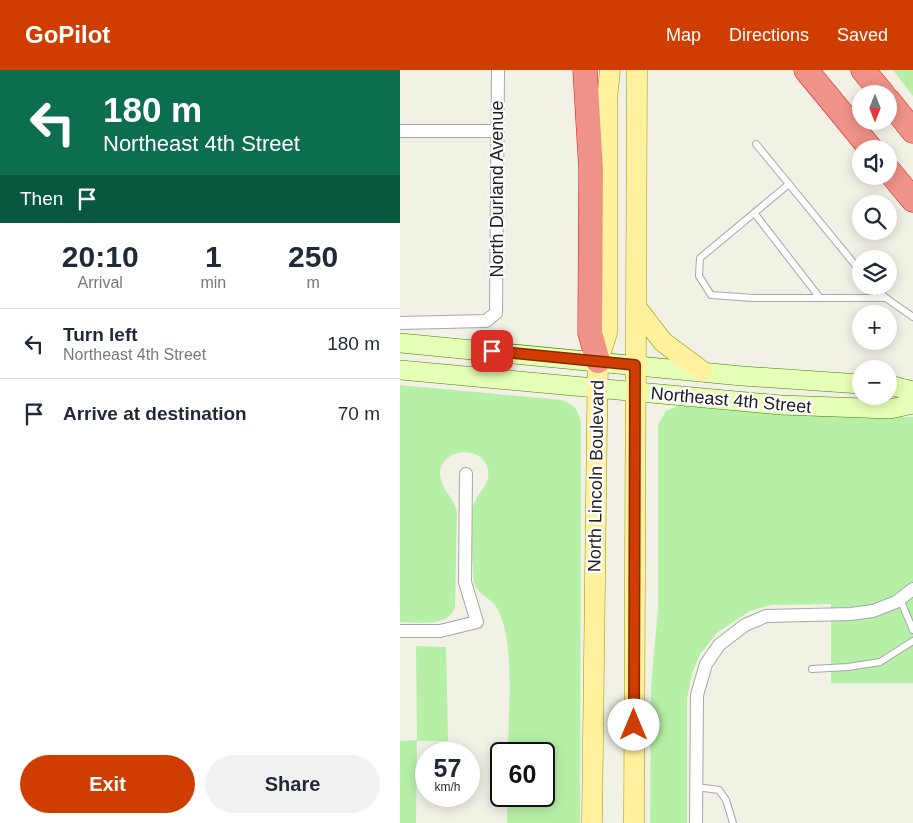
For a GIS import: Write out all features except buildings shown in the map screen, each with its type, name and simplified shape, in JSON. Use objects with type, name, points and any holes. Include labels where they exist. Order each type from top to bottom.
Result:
[{"type":"highway","points":[[585,70],[591,170],[590,333],[598,361]]},
{"type":"highway","points":[[806,70],[864,140]]},
{"type":"highway","points":[[863,70],[876,85]]},
{"type":"highway","points":[[898,112],[913,131]]},
{"type":"highway","points":[[897,181],[913,200]]},
{"type":"main road","name":"North Lincoln Boulevard","points":[[592,823],[598,361],[607,333],[607,100],[610,70]]},
{"type":"main road","points":[[634,823],[637,70]]},
{"type":"main road","points":[[636,306],[663,342],[702,371]]},
{"type":"main road","name":"Northeast 4th Street","points":[[400,343],[852,383]]},
{"type":"main road","name":"Northeast 4th Street","points":[[400,370],[754,403],[832,408],[890,409],[913,404]]},
{"type":"main road","points":[[897,387],[913,391]]},
{"type":"street","name":"North Durland Avenue","points":[[400,323],[486,321],[493,317],[497,309],[498,70]]},
{"type":"street","points":[[400,132],[498,131]]},
{"type":"street","points":[[400,631],[440,631],[477,622],[465,582],[466,474]]},
{"type":"street","points":[[696,823],[698,685],[709,659],[727,637],[745,625],[766,616],[863,612],[885,608],[913,589]]},
{"type":"lane","points":[[756,144],[852,261]]},
{"type":"lane","points":[[789,184],[700,258],[699,276],[711,295],[886,298]]},
{"type":"lane","points":[[754,214],[820,298]]},
{"type":"lane","points":[[883,295],[913,317]]},
{"type":"lane","points":[[900,599],[913,630]]},
{"type":"lane","points":[[812,668],[848,667],[880,662],[913,641]]},
{"type":"lane","points":[[696,787],[719,790],[726,800],[733,823]]},
{"type":"green space","points":[[893,70],[913,70],[913,96]]},
{"type":"green space","points":[[400,385],[561,400],[573,406],[579,415],[581,424],[580,823],[507,823],[507,807],[555,807],[555,742],[508,742],[510,679],[507,640],[497,608],[474,584],[471,535],[473,507],[485,485],[488,475],[488,469],[484,461],[478,456],[461,452],[453,455],[446,459],[440,475],[457,512],[455,608],[445,619],[439,621],[423,623],[400,622]]},
{"type":"green space","points":[[681,405],[827,416],[913,417],[913,683],[831,683],[831,604],[771,605],[750,611],[718,632],[700,654],[692,674],[687,699],[687,823],[650,823],[651,688],[658,608],[658,425],[666,411]]},
{"type":"green space","points":[[416,646],[446,647],[448,741],[415,742],[416,823],[400,823],[400,741],[417,740]]},
{"type":"route","points":[[492,351],[635,365],[634,725]]}]
